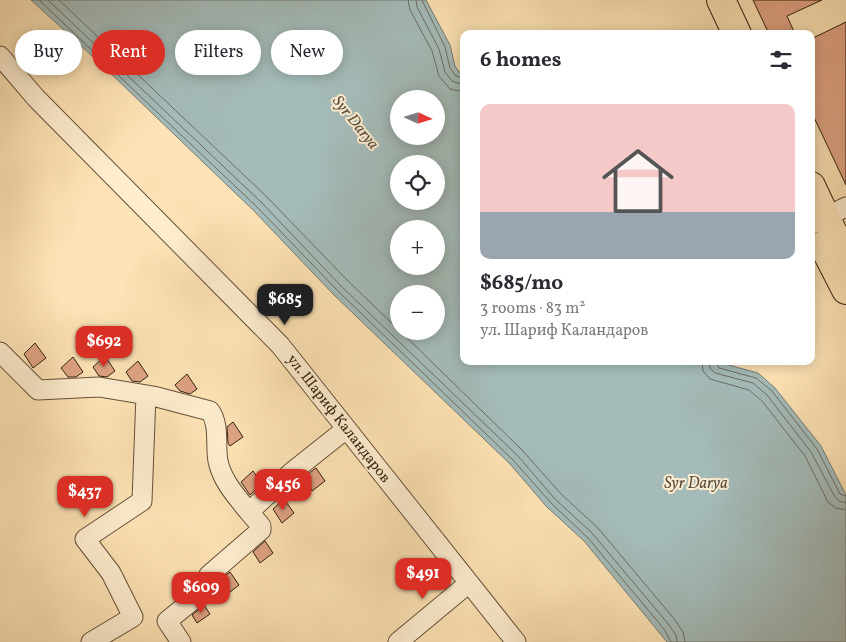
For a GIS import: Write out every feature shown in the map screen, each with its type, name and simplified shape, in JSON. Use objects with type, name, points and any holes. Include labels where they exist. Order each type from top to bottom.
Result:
[{"type":"highway","points":[[705,0],[719,30]]},
{"type":"highway","points":[[721,0],[735,30]]},
{"type":"highway","points":[[815,196],[846,260]]},
{"type":"highway","points":[[824,217],[846,290]]},
{"type":"street","name":"ул. Шариф Каландаров","points":[[0,56],[36,98],[280,345],[516,642]]},
{"type":"street","points":[[0,352],[38,390],[99,387],[146,395],[210,412],[215,418],[218,462],[222,476],[261,526],[262,530],[210,575],[212,583],[209,587],[167,621],[181,642]]},
{"type":"street","points":[[91,642],[133,617],[111,573],[85,539],[142,501],[146,395]]},
{"type":"street","points":[[249,512],[292,472],[346,429]]},
{"type":"street","points":[[398,642],[469,583]]},
{"type":"water","name":"Syr Darya","points":[[31,0],[426,0],[450,45],[455,66],[460,72],[460,365],[729,365],[758,373],[775,388],[821,446],[846,495],[846,642],[667,642],[584,541],[547,507],[510,464],[333,294],[254,211],[112,75],[165,75],[165,30],[92,30],[92,56],[82,47],[82,30],[64,30]]},
{"type":"building","points":[[753,0],[822,0],[787,16],[793,30],[767,30]]},
{"type":"building","points":[[846,22],[846,185],[815,119],[815,37]]},
{"type":"building","points":[[35,343],[46,358],[33,368],[24,354]]},
{"type":"building","points":[[105,356],[115,371],[107,377],[99,376],[93,367]]},
{"type":"building","points":[[73,357],[83,372],[76,377],[68,377],[61,368]]},
{"type":"building","points":[[138,361],[148,376],[140,382],[132,381],[126,372]]},
{"type":"building","points":[[187,374],[197,389],[190,394],[180,391],[175,385]]},
{"type":"building","points":[[233,422],[243,437],[230,446],[228,443],[227,427]]},
{"type":"building","points":[[316,468],[325,481],[312,491],[303,478]]},
{"type":"building","points":[[253,471],[262,484],[250,495],[241,482]]},
{"type":"building","points":[[284,499],[294,513],[282,523],[273,509]]},
{"type":"building","points":[[265,541],[273,553],[260,563],[253,552]]},
{"type":"building","points":[[230,572],[239,585],[226,595],[222,588],[222,578]]},
{"type":"building","points":[[204,605],[210,614],[197,623],[192,615]]}]
